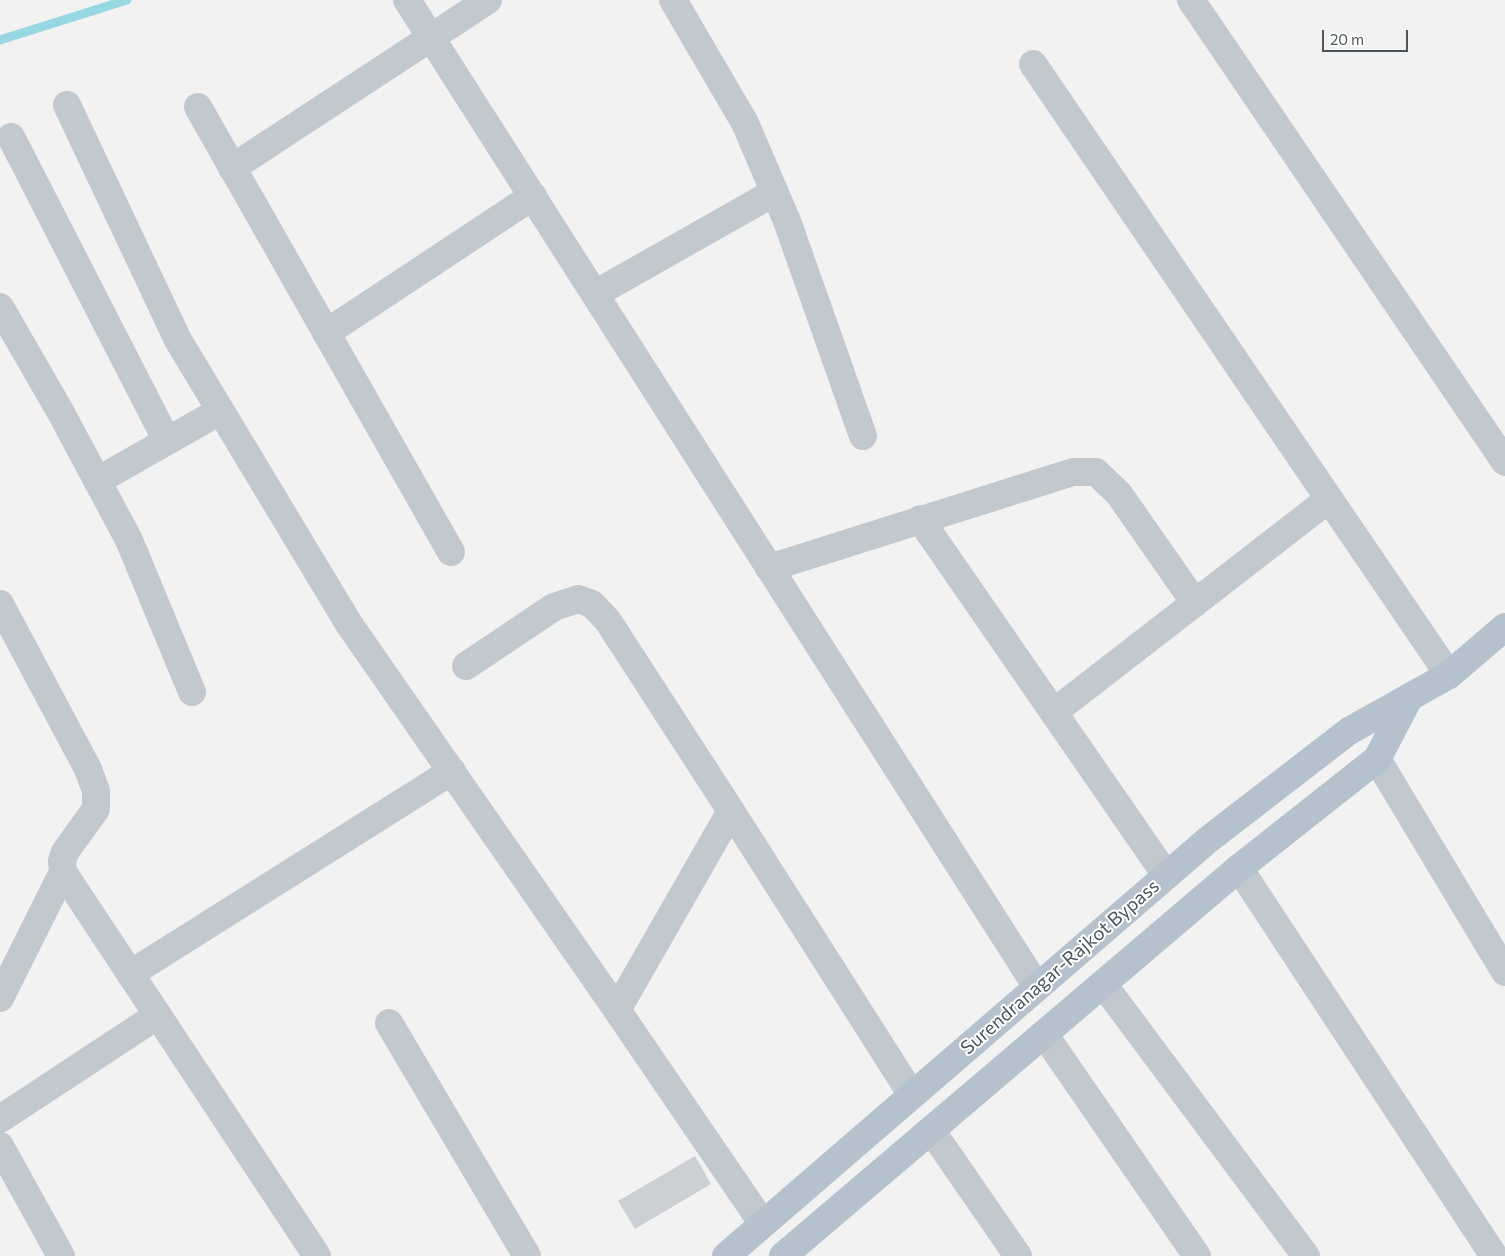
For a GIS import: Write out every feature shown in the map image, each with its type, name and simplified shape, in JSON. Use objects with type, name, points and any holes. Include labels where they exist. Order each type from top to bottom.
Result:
[{"type":"main road","name":"Surendranagar-Rajkot Bypass","points":[[726,1256],[1208,839],[1349,731],[1449,675],[1505,627]]},
{"type":"main road","name":"Surendranagar-Rajkot Bypass","points":[[783,1256],[1239,868],[1377,759],[1409,698]]},
{"type":"street","points":[[407,0],[1037,987]]},
{"type":"street","points":[[232,168],[488,0]]},
{"type":"street","points":[[674,0],[745,123],[775,192],[863,436]]},
{"type":"street","points":[[1191,0],[1505,462]]},
{"type":"street","points":[[1033,64],[1449,675]]},
{"type":"street","points":[[67,105],[178,340],[349,624],[618,1010],[763,1224]]},
{"type":"street","points":[[198,107],[451,552]]},
{"type":"street","points":[[11,137],[167,441]]},
{"type":"street","points":[[595,294],[775,192]]},
{"type":"street","points":[[326,333],[533,196]]},
{"type":"street","points":[[0,307],[60,411],[129,540],[192,692]]},
{"type":"street","points":[[97,481],[220,411]]},
{"type":"street","points":[[769,568],[1073,472],[1096,472],[1119,494],[1195,603]]},
{"type":"street","points":[[1054,712],[1329,499]]},
{"type":"street","points":[[920,519],[1166,875]]},
{"type":"street","points":[[466,666],[554,607],[578,599],[592,604],[608,621],[912,1095]]},
{"type":"street","points":[[0,604],[88,769],[96,791],[96,809],[65,852],[62,861],[63,872],[317,1256]]},
{"type":"street","points":[[1377,759],[1505,972]]},
{"type":"street","points":[[130,974],[452,771]]},
{"type":"street","points":[[618,1010],[731,811]]},
{"type":"street","points":[[1239,868],[1494,1256]]},
{"type":"street","points":[[0,998],[63,872]]},
{"type":"street","points":[[1102,984],[1306,1256]]},
{"type":"street","points":[[0,1119],[158,1015]]},
{"type":"street","points":[[389,1023],[528,1256]]},
{"type":"street","points":[[1044,1034],[1197,1256]]},
{"type":"street","points":[[931,1130],[1018,1256]]},
{"type":"street","points":[[0,1146],[61,1256]]},
{"type":"building","points":[[695,1156],[711,1184],[635,1229],[618,1201]]},
{"type":"waterway","points":[[0,40],[127,0]]}]
